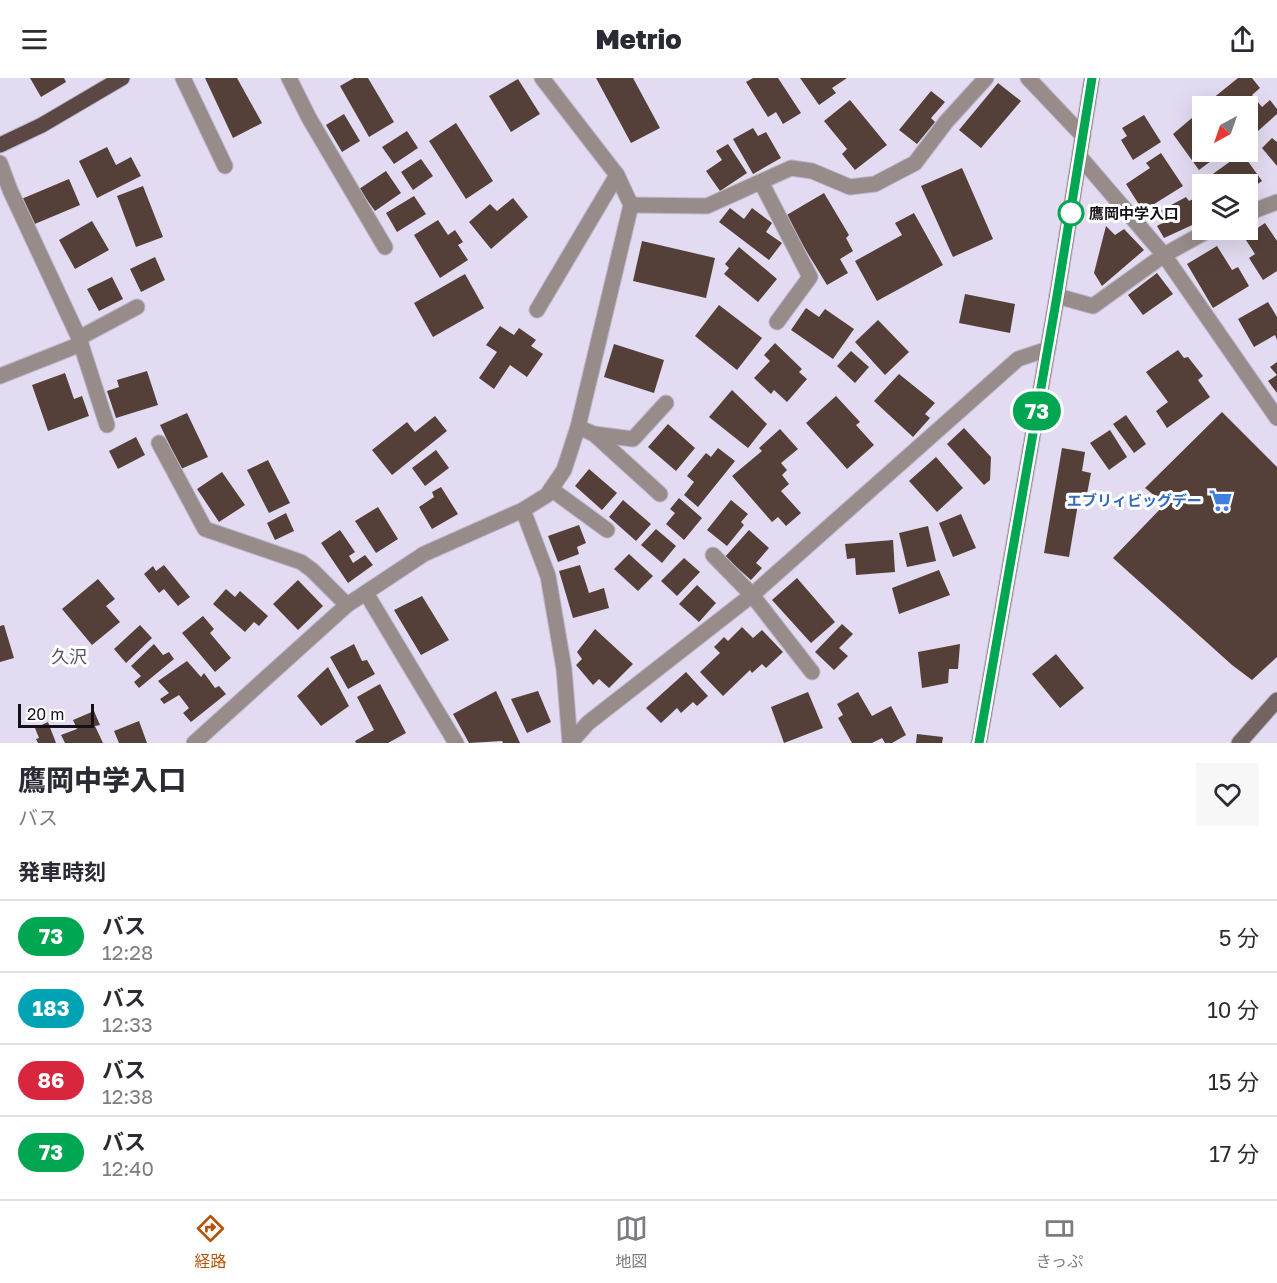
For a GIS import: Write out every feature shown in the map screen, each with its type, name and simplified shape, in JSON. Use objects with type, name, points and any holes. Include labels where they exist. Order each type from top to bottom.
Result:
[{"type":"main road","points":[[0,145],[42,125],[122,78]]},
{"type":"main road","points":[[979,743],[1048,349],[1092,78]]},
{"type":"main road","points":[[1239,743],[1277,700]]},
{"type":"street","points":[[183,78],[225,165]]},
{"type":"street","points":[[289,78],[309,118],[385,247]]},
{"type":"street","points":[[194,743],[347,605],[424,554],[523,510],[547,495],[564,470],[578,427],[631,205],[617,175],[542,78]]},
{"type":"street","points":[[631,205],[707,206],[791,168],[812,171],[850,187],[875,184],[915,163],[946,122],[986,78]]},
{"type":"street","points":[[1028,78],[1083,136]]},
{"type":"street","points":[[1080,157],[1164,255],[1277,418]]},
{"type":"street","points":[[0,163],[10,190],[80,341],[107,425]]},
{"type":"street","points":[[537,310],[617,175]]},
{"type":"street","points":[[761,182],[810,278],[777,322]]},
{"type":"street","points":[[1258,209],[1277,202]]},
{"type":"street","points":[[1057,296],[1093,306],[1164,255],[1192,239]]},
{"type":"street","points":[[0,376],[80,341],[137,307]]},
{"type":"street","points":[[523,510],[548,576],[564,669],[570,743],[588,723],[752,595],[1018,359],[1048,349]]},
{"type":"street","points":[[578,427],[594,434],[633,439],[666,403]]},
{"type":"street","points":[[594,434],[660,494]]},
{"type":"street","points":[[159,443],[205,529],[301,562],[347,605]]},
{"type":"street","points":[[551,489],[607,530]]},
{"type":"street","points":[[713,555],[752,595],[812,672]]},
{"type":"street","points":[[366,593],[456,743]]},
{"type":"building","points":[[30,78],[64,78],[66,82],[41,97]]},
{"type":"building","points":[[205,78],[237,78],[262,123],[233,138]]},
{"type":"building","points":[[354,78],[368,78],[394,122],[369,137],[340,86]]},
{"type":"building","points":[[596,78],[633,78],[660,128],[631,143]]},
{"type":"building","points":[[753,78],[778,78],[801,113],[783,124],[776,112],[768,117],[746,82]]},
{"type":"building","points":[[800,78],[847,78],[832,88],[836,93],[819,105]]},
{"type":"building","points":[[1238,78],[1252,78],[1260,88],[1253,96],[1216,96]]},
{"type":"building","points":[[518,79],[540,114],[511,132],[489,96]]},
{"type":"building","points":[[998,83],[1021,101],[981,148],[959,130]]},
{"type":"building","points":[[931,91],[945,102],[931,118],[935,122],[917,144],[899,130]]},
{"type":"building","points":[[850,100],[887,145],[855,170],[842,154],[847,149],[824,121]]},
{"type":"building","points":[[1270,100],[1277,109],[1277,114],[1258,131],[1258,102],[1262,107]]},
{"type":"building","points":[[344,114],[360,141],[342,152],[326,125]]},
{"type":"building","points":[[1144,115],[1161,142],[1133,160],[1121,140],[1127,136],[1122,128]]},
{"type":"building","points":[[1192,118],[1192,160],[1173,134]]},
{"type":"building","points":[[456,123],[493,181],[466,199],[429,141]]},
{"type":"building","points":[[753,128],[758,136],[766,132],[781,158],[753,174],[733,139]]},
{"type":"building","points":[[407,131],[418,148],[394,164],[382,147]]},
{"type":"building","points":[[1272,138],[1277,142],[1277,166],[1262,148]]},
{"type":"building","points":[[728,144],[747,173],[720,191],[706,171],[722,160],[716,151]]},
{"type":"building","points":[[107,147],[116,165],[131,157],[141,176],[97,198],[79,161]]},
{"type":"building","points":[[1161,153],[1183,186],[1143,211],[1126,184],[1150,168],[1146,163]]},
{"type":"building","points":[[421,159],[433,176],[413,190],[401,172]]},
{"type":"building","points":[[1193,162],[1210,162],[1199,170]]},
{"type":"building","points":[[1229,162],[1248,162],[1257,174],[1213,174]]},
{"type":"building","points":[[962,168],[993,239],[953,257],[921,186]]},
{"type":"building","points":[[386,171],[401,193],[375,211],[359,189]]},
{"type":"building","points":[[69,179],[80,205],[30,226],[19,200]]},
{"type":"building","points":[[143,186],[163,237],[136,247],[117,196]]},
{"type":"building","points":[[824,193],[849,235],[846,238],[853,251],[840,259],[848,273],[827,285],[785,216]]},
{"type":"building","points":[[414,196],[426,214],[397,232],[386,213]]},
{"type":"building","points":[[1186,197],[1189,201],[1192,200],[1192,225],[1164,238],[1157,226],[1166,221],[1160,211]]},
{"type":"building","points":[[513,198],[528,217],[491,249],[469,222],[490,204],[497,211]]},
{"type":"building","points":[[730,208],[744,219],[752,208],[772,223],[766,232],[782,243],[769,260],[719,222]]},
{"type":"building","points":[[914,213],[943,265],[877,301],[855,261],[902,235],[895,223]]},
{"type":"building","points":[[438,220],[448,235],[455,230],[463,242],[458,245],[468,260],[440,278],[414,235]]},
{"type":"building","points":[[92,221],[109,250],[75,269],[59,240]]},
{"type":"building","points":[[1265,223],[1277,241],[1277,271],[1263,280],[1249,258],[1255,254],[1246,240],[1258,240],[1258,228]]},
{"type":"building","points":[[1106,226],[1115,235],[1124,229],[1144,250],[1102,286],[1094,273]]},
{"type":"building","points":[[642,241],[715,258],[706,298],[633,281]]},
{"type":"building","points":[[1217,246],[1232,270],[1238,267],[1249,286],[1213,308],[1187,264]]},
{"type":"building","points":[[739,247],[777,279],[758,302],[724,274],[729,268],[725,264]]},
{"type":"building","points":[[155,257],[165,280],[141,292],[130,269]]},
{"type":"building","points":[[1157,273],[1173,294],[1143,315],[1128,295]]},
{"type":"building","points":[[465,274],[484,308],[433,337],[414,303]]},
{"type":"building","points":[[112,277],[123,299],[99,311],[87,289]]},
{"type":"building","points":[[965,294],[1015,304],[1010,333],[959,323]]},
{"type":"building","points":[[1268,302],[1277,317],[1277,340],[1275,335],[1254,347],[1238,319]]},
{"type":"building","points":[[719,305],[762,338],[737,370],[695,336]]},
{"type":"building","points":[[806,308],[819,317],[825,309],[854,329],[833,359],[791,330]]},
{"type":"building","points":[[878,320],[909,352],[885,375],[855,342]]},
{"type":"building","points":[[500,326],[514,335],[519,328],[536,340],[531,346],[543,354],[527,377],[510,365],[494,389],[479,378],[497,352],[486,345]]},
{"type":"building","points":[[775,343],[802,369],[799,372],[807,379],[787,402],[774,390],[771,394],[754,378],[770,361],[764,355]]},
{"type":"building","points":[[614,344],[664,360],[654,393],[604,377]]},
{"type":"building","points":[[1178,350],[1184,358],[1188,357],[1203,376],[1198,380],[1210,397],[1167,428],[1156,411],[1168,402],[1146,372]]},
{"type":"building","points":[[851,351],[869,367],[855,383],[837,366]]},
{"type":"building","points":[[1277,362],[1277,375],[1270,367]]},
{"type":"building","points":[[147,371],[158,405],[116,418],[107,391],[119,387],[117,380]]},
{"type":"building","points":[[65,373],[74,399],[82,396],[89,416],[48,431],[32,385]]},
{"type":"building","points":[[899,374],[935,403],[925,414],[930,418],[913,437],[874,401]]},
{"type":"building","points":[[1277,375],[1277,393],[1268,381]]},
{"type":"building","points":[[732,390],[767,424],[748,448],[709,417]]},
{"type":"building","points":[[836,396],[860,422],[856,425],[874,445],[847,469],[806,423]]},
{"type":"building","points":[[1222,412],[1277,467],[1277,657],[1252,680],[1232,665],[1113,558],[1165,504],[1145,488]]},
{"type":"building","points":[[187,413],[208,457],[181,469],[160,425]]},
{"type":"building","points":[[1126,415],[1146,444],[1134,453],[1113,424]]},
{"type":"building","points":[[435,416],[447,431],[392,475],[372,450],[407,422],[415,432]]},
{"type":"building","points":[[668,424],[695,448],[676,471],[648,447]]},
{"type":"building","points":[[964,428],[991,457],[990,480],[984,485],[947,444]]},
{"type":"building","points":[[780,429],[798,449],[781,463],[787,470],[782,475],[789,484],[781,491],[801,513],[786,526],[778,517],[772,522],[732,476],[762,451],[759,448]]},
{"type":"building","points":[[1110,430],[1127,457],[1109,470],[1090,443]]},
{"type":"building","points":[[136,437],[145,455],[118,469],[109,451]]},
{"type":"building","points":[[718,448],[735,461],[698,507],[684,495],[694,482],[687,476],[706,453],[711,457]]},
{"type":"building","points":[[1062,448],[1085,452],[1082,471],[1091,473],[1086,499],[1079,498],[1069,557],[1044,553]]},
{"type":"building","points":[[436,450],[449,468],[425,486],[412,468]]},
{"type":"building","points":[[936,457],[963,488],[937,512],[909,481]]},
{"type":"building","points":[[268,460],[290,503],[269,513],[247,470]]},
{"type":"building","points":[[589,469],[617,493],[602,510],[575,486]]},
{"type":"building","points":[[222,472],[245,505],[219,522],[197,489]]},
{"type":"building","points":[[441,487],[458,514],[432,529],[419,507],[434,497],[432,492]]},
{"type":"building","points":[[679,498],[702,518],[684,540],[666,524],[675,513],[670,509]]},
{"type":"building","points":[[623,500],[651,524],[636,541],[609,517]]},
{"type":"building","points":[[731,500],[748,514],[741,522],[744,525],[727,546],[707,530]]},
{"type":"building","points":[[378,507],[398,539],[376,553],[355,521]]},
{"type":"building","points":[[286,513],[294,531],[275,540],[267,523]]},
{"type":"building","points":[[961,514],[976,548],[953,557],[939,523]]},
{"type":"building","points":[[579,525],[586,543],[577,547],[579,554],[558,562],[548,536]]},
{"type":"building","points":[[928,526],[936,561],[907,567],[899,533]]},
{"type":"building","points":[[656,529],[676,546],[662,563],[641,545]]},
{"type":"building","points":[[340,530],[355,552],[349,556],[353,563],[365,555],[373,565],[348,583],[321,543]]},
{"type":"building","points":[[749,530],[769,548],[756,563],[762,568],[751,580],[725,557]]},
{"type":"building","points":[[893,540],[895,572],[856,575],[855,558],[847,559],[845,544]]},
{"type":"building","points":[[629,554],[653,576],[638,591],[614,569]]},
{"type":"building","points":[[684,558],[700,572],[677,596],[661,581]]},
{"type":"building","points":[[164,565],[190,597],[178,606],[164,589],[159,593],[144,574],[153,566],[156,571]]},
{"type":"building","points":[[580,565],[589,593],[604,588],[609,608],[573,618],[559,571]]},
{"type":"building","points":[[939,570],[950,595],[899,614],[892,588]]},
{"type":"building","points":[[797,578],[835,622],[811,643],[772,600]]},
{"type":"building","points":[[98,579],[115,599],[106,606],[120,622],[92,645],[62,609]]},
{"type":"building","points":[[298,580],[323,606],[298,630],[273,604]]},
{"type":"building","points":[[697,585],[716,603],[699,622],[679,604]]},
{"type":"building","points":[[226,589],[235,597],[240,591],[268,616],[259,626],[254,622],[245,632],[213,604]]},
{"type":"building","points":[[422,596],[449,640],[421,655],[394,610]]},
{"type":"building","points":[[203,616],[214,629],[210,633],[231,658],[215,672],[182,633]]},
{"type":"building","points":[[842,624],[853,634],[839,648],[848,656],[834,670],[815,652]]},
{"type":"building","points":[[4,625],[14,658],[0,662],[0,626]]},
{"type":"building","points":[[140,625],[152,638],[126,663],[114,649]]},
{"type":"building","points":[[742,627],[753,638],[762,630],[783,652],[766,668],[762,664],[752,673],[750,670],[723,696],[700,672],[720,653],[714,647],[724,637],[728,641]]},
{"type":"building","points":[[595,629],[633,664],[609,688],[599,679],[593,685],[576,665],[582,659],[577,652]]},
{"type":"building","points":[[154,644],[163,655],[169,652],[174,659],[139,688],[134,682],[141,676],[131,666]]},
{"type":"building","points":[[354,644],[362,661],[367,660],[375,674],[348,689],[330,657]]},
{"type":"building","points":[[960,644],[958,669],[949,669],[948,683],[922,688],[918,652]]},
{"type":"building","points":[[1056,654],[1084,688],[1060,708],[1032,674]]},
{"type":"building","points":[[187,661],[201,677],[204,673],[215,688],[219,686],[226,694],[191,722],[183,713],[189,708],[179,695],[164,704],[160,699],[169,693],[158,681]]},
{"type":"building","points":[[328,667],[349,706],[321,726],[297,696]]},
{"type":"building","points":[[686,672],[708,696],[697,706],[693,702],[681,713],[677,708],[661,723],[646,708]]},
{"type":"building","points":[[380,684],[406,733],[388,743],[356,743],[355,741],[374,730],[357,697]]},
{"type":"building","points":[[496,691],[520,743],[503,743],[502,741],[469,743],[453,714]]},
{"type":"building","points":[[538,691],[551,722],[527,733],[511,699]]},
{"type":"building","points":[[808,692],[823,728],[784,743],[771,707]]},
{"type":"building","points":[[858,692],[872,716],[891,706],[906,735],[892,743],[885,743],[882,738],[872,743],[852,743],[838,718],[843,715],[837,704]]},
{"type":"building","points":[[94,711],[100,725],[95,726],[103,743],[65,743],[61,735],[77,729],[73,720]]},
{"type":"building","points":[[139,721],[147,743],[119,743],[114,731]]},
{"type":"building","points":[[48,722],[56,743],[38,743],[36,739],[39,738],[35,728]]},
{"type":"building","points":[[917,734],[943,737],[942,743],[916,743]]},
{"type":"bus line","name":"73","points":[[979,743],[1057,296],[1092,78]]},
{"type":"place","name":"鷹岡中学入口","points":[[1071,213]]},
{"type":"place","name":"エブリィビッグデー","points":[[1220,500]]},
{"type":"district","name":"久沢","points":[[69,656]]}]
